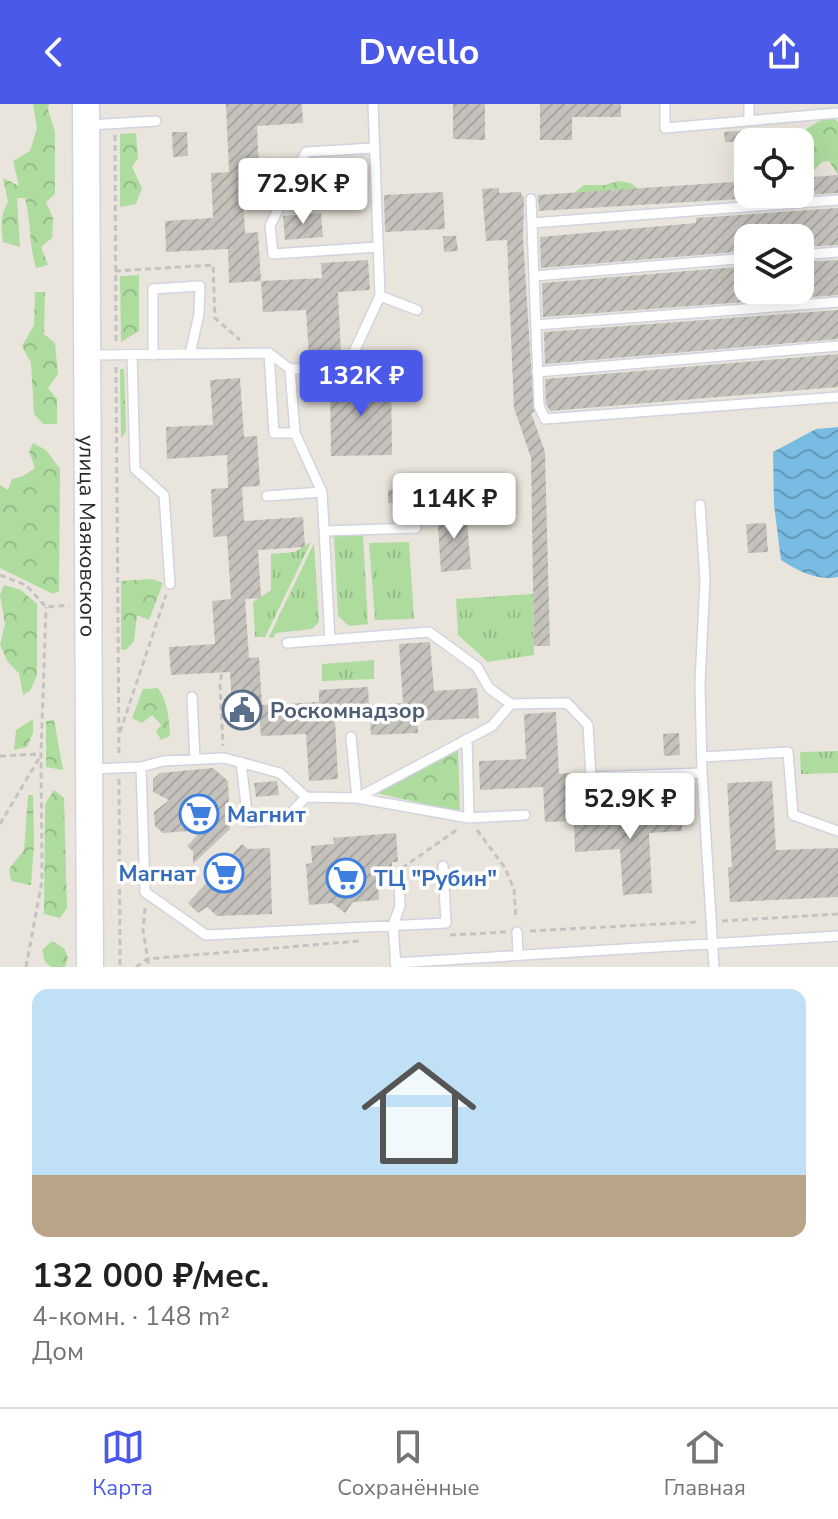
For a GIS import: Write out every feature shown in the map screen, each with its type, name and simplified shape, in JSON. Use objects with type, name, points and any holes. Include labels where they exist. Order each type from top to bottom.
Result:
[{"type":"main road","name":"улица Маяковского","points":[[86,115],[90,967]]},
{"type":"lane","points":[[88,356],[269,353],[290,369],[347,367],[380,296],[373,104]]},
{"type":"lane","points":[[665,104],[665,128],[838,113]]},
{"type":"lane","points":[[749,104],[749,119]]},
{"type":"lane","points":[[86,115],[115,123],[156,121]]},
{"type":"lane","points":[[373,148],[306,152],[270,226],[273,254],[378,247]]},
{"type":"lane","points":[[531,199],[539,406],[545,419],[838,397]]},
{"type":"lane","points":[[532,223],[838,200]]},
{"type":"lane","points":[[814,254],[838,252]]},
{"type":"lane","points":[[534,276],[734,259]]},
{"type":"lane","points":[[153,355],[153,289],[200,286],[199,314],[190,354]]},
{"type":"lane","points":[[380,296],[417,310]]},
{"type":"lane","points":[[536,325],[838,302]]},
{"type":"lane","points":[[537,372],[838,346]]},
{"type":"lane","points":[[269,353],[274,433],[295,433]]},
{"type":"lane","points":[[132,355],[135,469],[164,495],[170,584]]},
{"type":"lane","points":[[290,369],[295,433],[322,492],[330,640]]},
{"type":"lane","points":[[267,496],[322,492]]},
{"type":"lane","points":[[700,505],[705,580],[700,682],[702,773],[714,967]]},
{"type":"lane","points":[[324,531],[416,528]]},
{"type":"lane","points":[[287,643],[429,632],[477,667],[489,688],[511,704],[567,703],[588,725],[591,777],[702,773]]},
{"type":"lane","points":[[192,697],[195,759]]},
{"type":"lane","points":[[357,798],[492,726],[511,704]]},
{"type":"lane","points":[[351,737],[357,798]]},
{"type":"lane","points":[[467,739],[469,818]]},
{"type":"lane","points":[[702,757],[788,752],[793,815],[838,831]]},
{"type":"lane","points":[[91,769],[224,758],[280,773],[306,797],[357,798],[469,818],[525,815]]},
{"type":"lane","points":[[241,762],[248,822],[286,818],[306,797]]},
{"type":"lane","points":[[141,767],[145,892],[206,935],[446,923],[443,866]]},
{"type":"lane","points":[[399,880],[400,906],[393,925],[395,965],[838,936]]},
{"type":"lane","points":[[517,932],[518,955]]},
{"type":"path","points":[[115,123],[120,967]]},
{"type":"path","points":[[0,575],[26,585],[46,607],[41,754],[42,881],[26,967]]},
{"type":"path","points":[[118,735],[170,584]]},
{"type":"path","points":[[46,607],[90,604]]},
{"type":"path","points":[[223,664],[220,684],[224,758]]},
{"type":"path","points":[[0,756],[41,754]]},
{"type":"path","points":[[0,824],[41,754]]},
{"type":"path","points":[[399,880],[403,867],[454,834],[469,818],[505,868],[514,889],[517,932]]},
{"type":"path","points":[[145,892],[143,930],[149,967]]},
{"type":"path","points":[[440,936],[838,914]]},
{"type":"path","points":[[136,967],[147,959],[394,938]]},
{"type":"green space","points":[[33,104],[49,104],[55,132],[55,194],[46,202],[53,218],[52,238],[41,247],[48,265],[36,268],[25,198],[17,198],[20,247],[3,242],[2,226],[8,202],[3,178],[19,186],[13,161],[30,151],[37,129]]},
{"type":"green space","points":[[832,116],[838,122],[838,175],[829,161],[822,162],[814,170],[814,128],[808,128]]},
{"type":"green space","points":[[136,133],[138,158],[132,167],[142,188],[136,204],[120,207],[120,134]]},
{"type":"green space","points":[[618,181],[630,183],[639,189],[574,193],[584,185],[605,185]]},
{"type":"green space","points":[[139,275],[139,331],[121,342],[120,276]]},
{"type":"green space","points":[[35,292],[45,292],[44,334],[55,343],[58,374],[48,388],[57,399],[57,424],[43,424],[34,414],[31,363],[22,346],[34,325]]},
{"type":"green space","points":[[120,369],[124,369],[126,432],[121,438]]},
{"type":"green space","points":[[33,443],[46,450],[60,469],[59,591],[53,594],[0,568],[0,485],[8,490],[12,479],[35,468],[29,451]]},
{"type":"green space","points":[[363,535],[368,624],[349,626],[338,616],[334,536]]},
{"type":"green space","points":[[311,542],[265,637],[255,637],[253,602],[271,590],[271,554],[295,552]]},
{"type":"green space","points":[[409,542],[414,619],[375,620],[369,543]]},
{"type":"green space","points":[[314,543],[319,622],[312,629],[276,633],[273,638],[269,637]]},
{"type":"green space","points":[[152,579],[163,583],[149,620],[137,615],[134,641],[126,650],[121,649],[121,581]]},
{"type":"green space","points":[[4,585],[21,590],[37,604],[37,675],[30,691],[23,695],[19,673],[8,662],[0,645],[5,624],[0,595]]},
{"type":"green space","points":[[533,594],[534,655],[488,662],[458,635],[456,599]]},
{"type":"green space","points":[[374,660],[374,679],[322,681],[322,664]]},
{"type":"green space","points":[[158,688],[166,705],[170,736],[161,740],[156,731],[161,725],[152,715],[142,723],[132,718],[143,689]]},
{"type":"green space","points":[[33,719],[33,733],[27,747],[14,750],[16,730]]},
{"type":"green space","points":[[54,720],[63,770],[46,767],[46,721]]},
{"type":"green space","points":[[458,748],[460,812],[376,793]]},
{"type":"green space","points":[[838,751],[838,773],[801,774],[800,752]]},
{"type":"green space","points":[[54,790],[64,798],[67,908],[60,918],[44,914],[45,804]]},
{"type":"green space","points":[[28,795],[33,795],[31,885],[11,881],[9,869],[24,850]]},
{"type":"green space","points":[[52,941],[64,948],[68,958],[65,967],[51,967],[45,962],[42,950]]},
{"type":"water","points":[[838,427],[838,577],[823,578],[781,560],[774,505],[773,452],[816,429]]},
{"type":"building","points":[[226,104],[302,104],[303,123],[257,126],[259,170],[242,171],[245,233],[258,232],[261,281],[229,283],[228,249],[166,252],[165,221],[213,218],[211,173],[229,172]]},
{"type":"building","points":[[453,104],[485,104],[485,140],[453,139]]},
{"type":"building","points":[[540,104],[621,104],[621,117],[572,117],[572,140],[540,140]]},
{"type":"building","points":[[734,131],[734,142],[725,142],[724,132]]},
{"type":"building","points":[[172,132],[187,132],[188,156],[173,157]]},
{"type":"building","points":[[838,175],[838,193],[814,194],[814,177]]},
{"type":"building","points":[[734,182],[734,199],[539,211],[538,195]]},
{"type":"building","points":[[499,188],[499,193],[521,192],[524,196],[523,238],[534,412],[531,413],[545,452],[550,646],[534,646],[531,458],[514,408],[507,240],[486,241],[482,189]]},
{"type":"building","points":[[443,192],[445,229],[385,232],[384,195]]},
{"type":"building","points":[[838,208],[838,245],[814,246],[814,224],[734,224],[734,252],[541,268],[540,237],[696,223],[696,218]]},
{"type":"building","points":[[321,213],[323,237],[285,240],[283,216]]},
{"type":"building","points":[[443,236],[456,236],[458,251],[444,252]]},
{"type":"building","points":[[368,260],[370,290],[338,292],[341,355],[309,357],[306,310],[263,312],[261,281],[322,278],[321,263]]},
{"type":"building","points":[[838,260],[838,295],[814,297],[814,261]]},
{"type":"building","points":[[734,267],[734,303],[543,317],[542,283]]},
{"type":"building","points":[[838,310],[838,339],[545,364],[544,332]]},
{"type":"building","points":[[838,354],[838,387],[550,411],[546,404],[545,379]]},
{"type":"building","points":[[240,378],[244,437],[257,436],[260,486],[242,487],[244,521],[303,517],[305,547],[258,550],[261,598],[245,599],[249,658],[259,657],[262,705],[319,702],[319,690],[368,687],[369,705],[403,703],[399,644],[430,642],[434,691],[477,688],[479,718],[418,721],[418,733],[371,735],[370,717],[335,719],[338,779],[309,781],[306,734],[261,736],[259,714],[236,716],[236,706],[232,707],[230,672],[171,675],[169,647],[215,644],[212,601],[231,599],[227,536],[213,537],[211,489],[228,488],[227,455],[167,459],[166,427],[213,425],[210,380]]},
{"type":"building","points":[[330,381],[391,381],[392,455],[331,456]]},
{"type":"building","points":[[416,488],[417,502],[388,503],[388,490]]},
{"type":"building","points":[[466,510],[471,569],[441,572],[437,512]]},
{"type":"building","points":[[766,523],[768,552],[748,553],[746,524]]},
{"type":"building","points":[[556,712],[559,774],[571,773],[574,821],[545,822],[543,787],[480,790],[479,761],[526,759],[524,714]]},
{"type":"building","points":[[679,733],[680,755],[664,756],[663,734]]},
{"type":"building","points":[[213,768],[228,781],[230,829],[193,864],[193,851],[187,846],[202,830],[163,833],[155,826],[154,812],[169,800],[153,792],[153,779],[160,773]]},
{"type":"building","points":[[277,781],[279,795],[256,797],[254,783]]},
{"type":"building","points":[[772,781],[776,850],[838,848],[838,897],[730,902],[728,867],[732,867],[727,783]]},
{"type":"building","points":[[681,803],[682,831],[649,833],[652,893],[623,895],[620,849],[575,852],[574,821],[635,818],[635,806]]},
{"type":"building","name":"ТЦ \"Рубин\"","points":[[396,833],[398,862],[392,862],[392,871],[378,886],[379,900],[353,902],[345,913],[332,903],[309,905],[306,864],[312,863],[311,846],[334,844],[333,838]]},
{"type":"building","points":[[242,844],[248,849],[270,848],[272,914],[217,916],[207,907],[198,913],[188,903]]},
{"type":"place","name":"Роскомнадзор","points":[[242,710]]},
{"type":"place","name":"Магнит","points":[[199,814]]},
{"type":"place","name":"Магнат","points":[[224,873]]},
{"type":"place","name":"ТЦ \"Рубин\"","points":[[346,878]]}]
